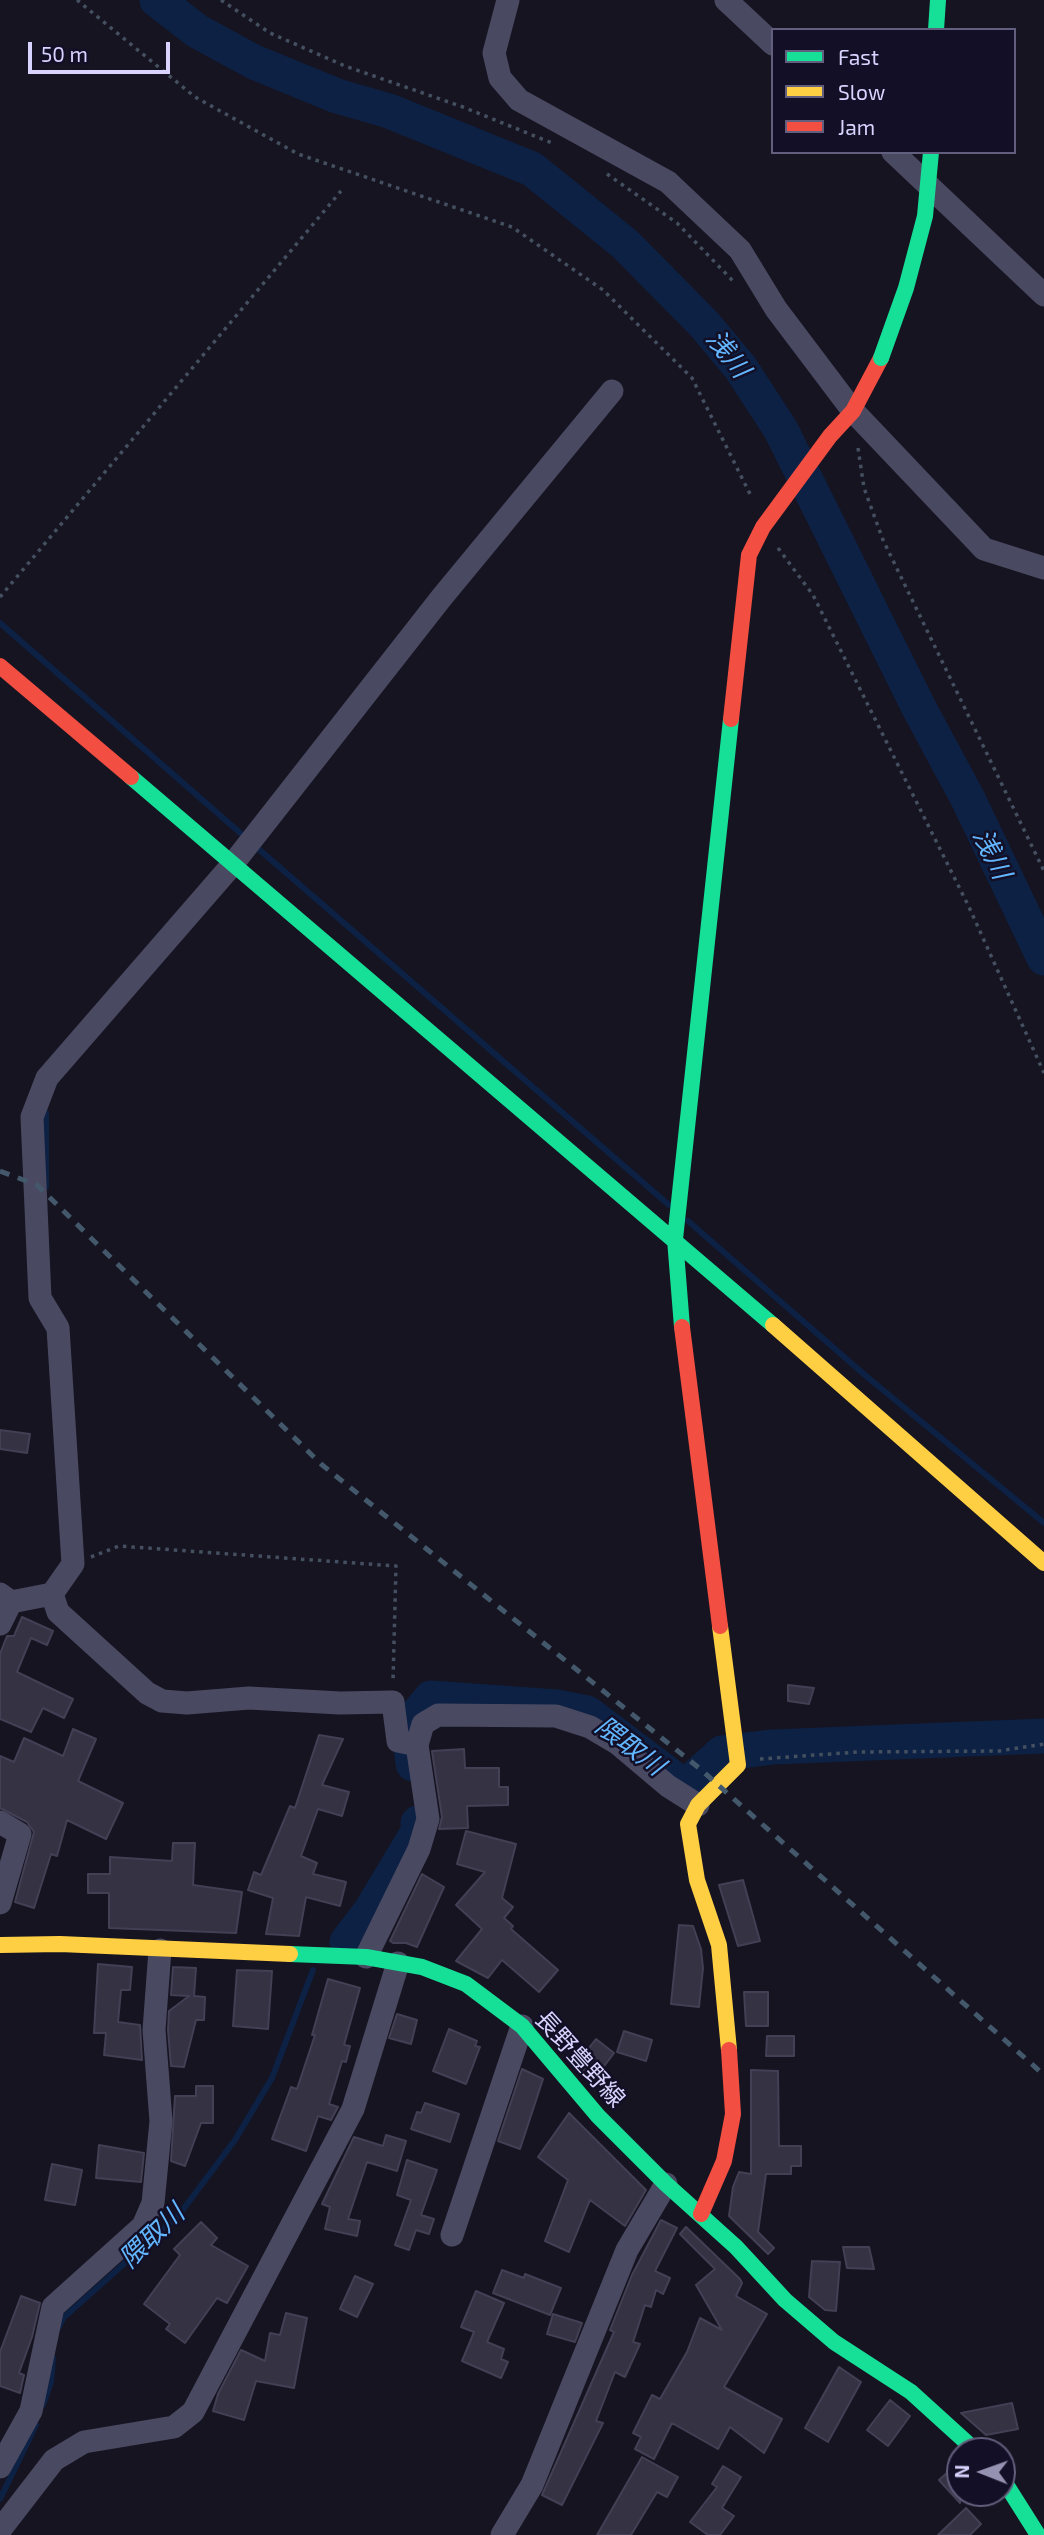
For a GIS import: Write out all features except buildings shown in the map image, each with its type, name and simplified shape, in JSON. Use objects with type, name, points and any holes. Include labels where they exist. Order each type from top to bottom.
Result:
[{"type":"street","points":[[508,0],[494,52],[500,78],[519,100],[668,182],[740,250],[776,309],[853,411],[984,549],[1044,568]]},
{"type":"street","points":[[726,0],[771,42]]},
{"type":"street","points":[[936,28],[938,0]]},
{"type":"street","points":[[895,154],[1044,295]]},
{"type":"street","points":[[701,2214],[724,2161],[733,2114],[727,2007],[719,1945],[697,1880],[688,1824],[698,1805],[736,1756],[685,1356],[675,1239],[749,555],[766,523],[830,436],[853,411],[881,358],[906,288],[925,216],[931,154]]},
{"type":"street","points":[[52,1594],[73,1564],[58,1328],[40,1298],[32,1116],[47,1078],[232,865],[442,597],[612,391]]},
{"type":"street","points":[[0,666],[675,1239],[1044,1563]]},
{"type":"street","points":[[0,1624],[5,1598],[52,1594]]},
{"type":"street","points":[[52,1594],[58,1612],[146,1693],[162,1701],[187,1703],[249,1698],[340,1703],[393,1702],[398,1741],[412,1744]]},
{"type":"street","points":[[366,1957],[419,1849],[428,1819],[412,1744],[423,1724],[439,1715],[556,1716],[599,1732],[667,1786],[698,1805]]},
{"type":"street","points":[[0,1822],[20,1834],[0,1903]]},
{"type":"street","name":"長野豊野線","points":[[0,1945],[60,1944],[366,1957],[422,1967],[466,1984],[522,2026],[598,2116],[666,2184],[701,2214],[785,2300],[834,2342],[911,2392],[961,2437]]},
{"type":"street","points":[[0,2467],[31,2411],[53,2307],[143,2226],[153,2203],[161,2121],[154,2030],[160,1950]]},
{"type":"street","points":[[1,2532],[54,2460],[85,2442],[174,2427],[192,2412],[353,2109],[398,1963]]},
{"type":"street","points":[[452,2235],[522,2026]]},
{"type":"street","points":[[502,2535],[532,2486],[627,2250],[666,2184]]},
{"type":"street","points":[[1016,2500],[1038,2535]]},
{"type":"path","points":[[77,0],[195,97],[298,153],[512,227],[603,290],[692,378],[752,498],[813,595],[969,907],[1044,1073]]},
{"type":"path","points":[[221,0],[270,33],[345,66],[463,107],[559,146]]},
{"type":"path","points":[[602,171],[677,223],[739,289]]},
{"type":"path","points":[[0,597],[341,191]]},
{"type":"path","points":[[853,411],[864,488],[883,540],[1044,871]]},
{"type":"path","points":[[73,1564],[119,1546],[396,1566],[393,1702]]},
{"type":"path","points":[[736,1756],[764,1758],[858,1752],[999,1751],[1044,1745]]},
{"type":"waterway","name":"浅川","points":[[157,0],[197,31],[254,62],[337,96],[389,111],[532,169],[625,244],[704,324],[740,367],[781,430],[919,708],[968,799],[1044,958]]},
{"type":"waterway","points":[[0,623],[246,838]]},
{"type":"waterway","points":[[254,845],[669,1205]]},
{"type":"waterway","points":[[46,1113],[46,1187]]},
{"type":"waterway","points":[[688,1221],[866,1376],[1044,1523]]},
{"type":"waterway","name":"隈取川","points":[[413,1764],[409,1731],[415,1717],[431,1698],[557,1707],[587,1713],[685,1787],[722,1753],[773,1747],[1044,1736]]},
{"type":"waterway","name":"隈取川","points":[[347,1942],[370,1912],[418,1832],[418,1823]]},
{"type":"waterway","name":"隈取川","points":[[59,2327],[63,2318],[179,2215],[235,2140],[272,2078],[313,1970]]},
{"type":"waterway","name":"隈取川","points":[[43,2405],[51,2382],[53,2358]]},
{"type":"waterway","name":"隈取川","points":[[0,2499],[36,2425]]},
{"type":"railway","points":[[0,1171],[37,1185],[321,1464],[699,1768],[1044,2075]]},
{"type":"traffic: fast","points":[[936,28],[938,0]]},
{"type":"traffic: fast","points":[[881,358],[906,288],[925,216],[931,154]]},
{"type":"traffic: fast","points":[[682,1327],[675,1239],[731,719]]},
{"type":"traffic: fast","points":[[131,777],[773,1325]]},
{"type":"traffic: fast","points":[[290,1954],[366,1957],[422,1967],[466,1984],[522,2026],[598,2116],[666,2184],[736,2247],[785,2300],[834,2342],[911,2392],[961,2437]]},
{"type":"traffic: fast","points":[[1016,2500],[1038,2535]]},
{"type":"traffic: slow","points":[[773,1325],[1044,1563]]},
{"type":"traffic: slow","points":[[720,1626],[738,1765],[698,1805],[688,1824],[697,1880],[719,1945],[729,2050]]},
{"type":"traffic: slow","points":[[0,1945],[60,1944],[290,1954]]},
{"type":"traffic: jam","points":[[731,719],[749,555],[763,527],[830,436],[853,411],[881,358]]},
{"type":"traffic: jam","points":[[0,666],[131,777]]},
{"type":"traffic: jam","points":[[682,1327],[720,1626]]},
{"type":"traffic: jam","points":[[701,2214],[724,2161],[733,2114],[729,2050]]}]
